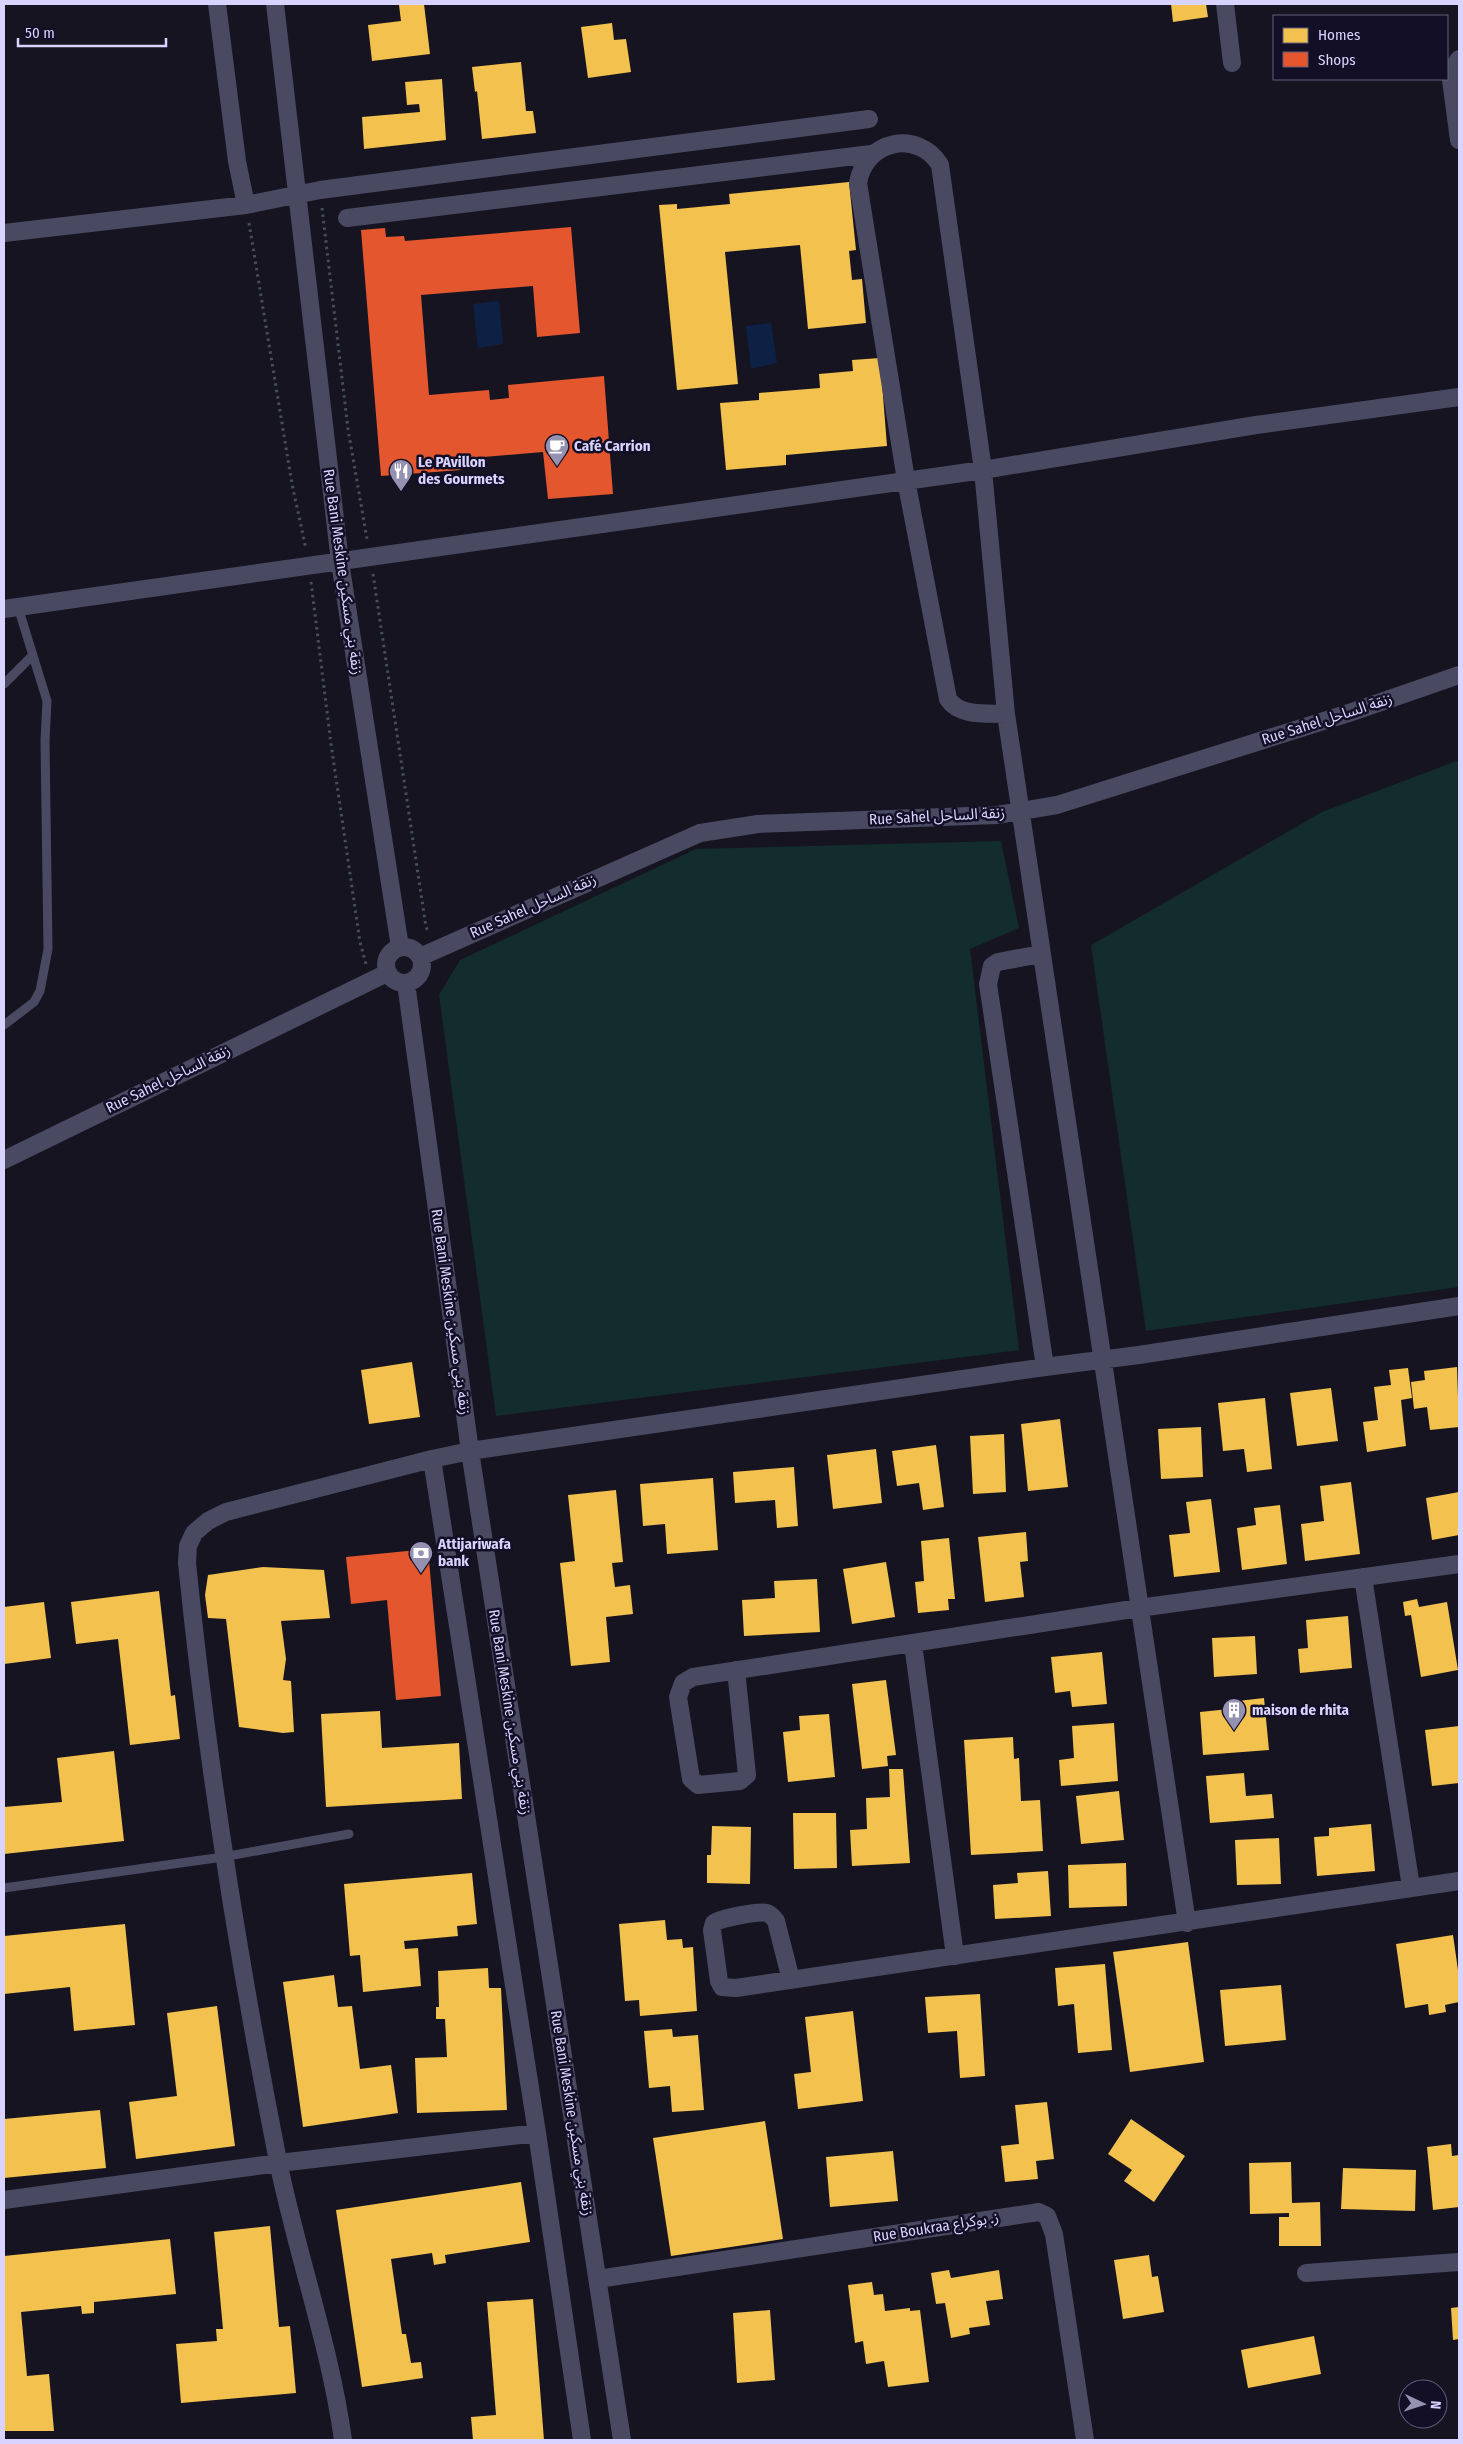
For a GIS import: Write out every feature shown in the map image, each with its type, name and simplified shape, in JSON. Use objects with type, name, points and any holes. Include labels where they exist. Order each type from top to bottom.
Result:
[{"type":"street","points":[[216,4],[237,161],[246,205]]},
{"type":"street","name":"Rue Bani Meskine زنقة بني مسكين","points":[[275,4],[285,79],[295,195],[340,562],[400,947]]},
{"type":"street","points":[[1225,4],[1232,63]]},
{"type":"street","points":[[1459,59],[1450,72],[1459,140]]},
{"type":"street","points":[[4,233],[246,205],[295,195],[869,119]]},
{"type":"street","points":[[347,218],[871,154],[886,147],[903,144],[920,146],[934,156],[940,165],[983,470],[1006,714],[1187,1923]]},
{"type":"street","points":[[871,154],[865,161],[858,183],[906,480],[948,699],[956,708],[963,711],[1006,714]]},
{"type":"street","points":[[11,608],[983,470],[1256,424],[1459,397]]},
{"type":"street","name":"Rue Sahel زنقة الساحل","points":[[420,957],[700,833],[758,824],[997,815],[1057,805],[1349,713],[1459,675]]},
{"type":"street","points":[[400,947],[414,950],[420,957],[422,967],[420,974],[416,979],[406,984],[397,983],[387,973],[386,960],[389,954],[400,947]]},
{"type":"street","points":[[1041,954],[998,962],[992,966],[988,984],[1045,1366]]},
{"type":"street","name":"Rue Sahel زنقة الساحل","points":[[4,1160],[387,973]]},
{"type":"street","name":"Rue Bani Meskine زنقة بني مسكين","points":[[406,984],[470,1452],[622,2440]]},
{"type":"street","points":[[343,2440],[329,2366],[279,2163],[224,1857],[187,1563],[188,1546],[194,1532],[217,1517],[248,1505],[432,1459],[470,1452],[1045,1366],[1104,1360],[1459,1306]]},
{"type":"street","points":[[432,1459],[537,2132],[582,2440]]},
{"type":"street","points":[[736,1670],[747,1775],[740,1781],[698,1785],[691,1780],[678,1697],[683,1684],[693,1677],[736,1670],[913,1644],[1139,1608],[1459,1564]]},
{"type":"street","points":[[1362,1577],[1411,1888]]},
{"type":"street","points":[[913,1644],[955,1956]]},
{"type":"street","points":[[791,1980],[776,1922],[771,1915],[763,1913],[721,1920],[714,1923],[712,1930],[719,1981],[722,1987],[736,1988],[1187,1923],[1459,1881]]},
{"type":"street","points":[[4,2200],[279,2163],[537,2132]]},
{"type":"street","name":"Rue Boukraa ز. بوكراع","points":[[598,2279],[1039,2212],[1047,2216],[1054,2234],[1085,2440]]},
{"type":"street","points":[[1306,2273],[1459,2262]]},
{"type":"lane","points":[[4,1025],[34,1002],[40,992],[48,949],[45,740],[47,701],[33,655],[11,608]]},
{"type":"lane","points":[[4,684],[33,655]]},
{"type":"lane","points":[[4,1888],[224,1857],[349,1834]]},
{"type":"path","points":[[246,205],[292,484],[310,566],[331,744],[360,942],[370,981]]},
{"type":"green space","points":[[1459,760],[1459,1287],[1146,1331],[1091,945],[1322,812]]},
{"type":"green space","points":[[1001,841],[1019,928],[970,949],[1019,1350],[496,1416],[439,995],[460,960],[696,849]]},
{"type":"water","points":[[499,301],[503,344],[478,348],[473,304]]},
{"type":"water","points":[[771,323],[777,363],[751,369],[746,326]]},
{"type":"building: Homes","points":[[424,4],[430,54],[372,61],[368,25],[401,21],[399,5]]},
{"type":"building: Homes","points":[[1171,4],[1206,4],[1208,17],[1173,22]]},
{"type":"building: Homes","points":[[612,23],[614,40],[626,39],[631,72],[588,78],[581,27]]},
{"type":"building: Homes","points":[[521,62],[526,111],[533,111],[536,133],[482,139],[477,91],[475,92],[472,67]]},
{"type":"building: Homes","points":[[442,79],[446,140],[364,149],[362,117],[420,112],[419,104],[407,105],[405,82]]},
{"type":"building: Homes","points":[[849,182],[856,250],[849,251],[852,280],[862,279],[866,323],[808,329],[800,245],[725,252],[738,384],[677,390],[659,205],[677,204],[677,209],[730,204],[729,194]]},
{"type":"building: Homes","points":[[880,358],[887,446],[786,455],[786,465],[726,470],[720,403],[759,400],[759,393],[820,388],[819,374],[853,371],[852,360]]},
{"type":"building: Homes","points":[[412,1362],[420,1417],[369,1424],[361,1370]]},
{"type":"building: Homes","points":[[1457,1367],[1459,1427],[1430,1430],[1427,1407],[1414,1409],[1411,1382],[1425,1380],[1424,1371]]},
{"type":"building: Homes","points":[[1408,1368],[1412,1398],[1401,1400],[1406,1446],[1367,1452],[1363,1422],[1378,1420],[1374,1387],[1391,1385],[1389,1370]]},
{"type":"building: Homes","points":[[1331,1388],[1338,1441],[1297,1446],[1290,1393]]},
{"type":"building: Homes","points":[[1265,1398],[1272,1469],[1247,1472],[1244,1449],[1223,1451],[1218,1403]]},
{"type":"building: Homes","points":[[1060,1419],[1068,1487],[1028,1491],[1021,1424]]},
{"type":"building: Homes","points":[[1201,1427],[1203,1477],[1161,1479],[1158,1429]]},
{"type":"building: Homes","points":[[1004,1434],[1006,1492],[973,1494],[970,1436]]},
{"type":"building: Homes","points":[[936,1445],[944,1507],[923,1510],[919,1483],[897,1486],[892,1451]]},
{"type":"building: Homes","points":[[876,1449],[882,1503],[833,1509],[827,1455]]},
{"type":"building: Homes","points":[[794,1467],[798,1526],[777,1528],[775,1500],[735,1503],[733,1472]]},
{"type":"building: Homes","points":[[713,1478],[718,1550],[667,1554],[665,1524],[643,1526],[640,1484]]},
{"type":"building: Homes","points":[[1351,1482],[1360,1554],[1305,1561],[1301,1524],[1324,1521],[1320,1486]]},
{"type":"building: Homes","points":[[616,1490],[623,1562],[612,1563],[615,1587],[630,1585],[633,1614],[606,1617],[610,1662],[571,1666],[560,1563],[575,1561],[568,1495]]},
{"type":"building: Homes","points":[[1459,1492],[1459,1535],[1432,1540],[1426,1498]]},
{"type":"building: Homes","points":[[1211,1499],[1220,1572],[1174,1577],[1169,1535],[1190,1533],[1186,1502]]},
{"type":"building: Homes","points":[[1280,1505],[1287,1564],[1242,1570],[1237,1528],[1256,1525],[1254,1508]]},
{"type":"building: Homes","points":[[1026,1532],[1028,1561],[1020,1562],[1024,1597],[985,1602],[978,1537]]},
{"type":"building: Homes","points":[[949,1538],[955,1599],[948,1599],[949,1610],[918,1613],[915,1582],[924,1581],[921,1541]]},
{"type":"building: Homes","points":[[886,1562],[895,1617],[852,1624],[843,1569]]},
{"type":"building: Homes","points":[[263,1567],[324,1570],[330,1618],[281,1621],[286,1659],[283,1680],[291,1681],[294,1732],[283,1733],[239,1727],[226,1619],[208,1618],[205,1595],[208,1575]]},
{"type":"building: Homes","points":[[817,1579],[820,1632],[744,1636],[742,1600],[775,1598],[774,1581]]},
{"type":"building: Homes","points":[[159,1591],[171,1696],[175,1695],[180,1739],[130,1745],[118,1639],[76,1644],[71,1602]]},
{"type":"building: Homes","points":[[1417,1599],[1419,1607],[1447,1602],[1458,1670],[1421,1677],[1411,1615],[1405,1616],[1403,1602]]},
{"type":"building: Homes","points":[[44,1602],[51,1658],[4,1664],[4,1607]]},
{"type":"building: Homes","points":[[1348,1616],[1352,1668],[1300,1673],[1298,1649],[1308,1648],[1306,1620]]},
{"type":"building: Homes","points":[[1255,1636],[1257,1674],[1214,1677],[1212,1638]]},
{"type":"building: Homes","points":[[1102,1652],[1107,1704],[1072,1707],[1070,1691],[1055,1693],[1051,1657]]},
{"type":"building: Homes","points":[[886,1680],[896,1755],[887,1756],[888,1766],[862,1769],[852,1684]]},
{"type":"building: Homes","name":"maison de rhita","points":[[1264,1698],[1269,1750],[1203,1755],[1200,1712],[1239,1708],[1238,1701]]},
{"type":"building: Homes","points":[[380,1711],[382,1748],[459,1743],[462,1799],[326,1807],[321,1714]]},
{"type":"building: Homes","points":[[829,1714],[835,1777],[788,1782],[783,1732],[800,1730],[799,1716]]},
{"type":"building: Homes","points":[[1114,1723],[1118,1781],[1061,1786],[1059,1760],[1074,1758],[1072,1726]]},
{"type":"building: Homes","points":[[1459,1726],[1459,1783],[1432,1786],[1425,1730]]},
{"type":"building: Homes","points":[[1013,1737],[1014,1759],[1019,1758],[1021,1801],[1040,1800],[1043,1851],[971,1855],[964,1740]]},
{"type":"building: Homes","points":[[114,1751],[124,1841],[4,1854],[4,1807],[62,1802],[57,1758]]},
{"type":"building: Homes","points":[[889,1769],[903,1769],[910,1863],[852,1866],[850,1830],[867,1829],[866,1798],[890,1797]]},
{"type":"building: Homes","points":[[1244,1773],[1246,1796],[1272,1794],[1274,1818],[1210,1823],[1206,1776]]},
{"type":"building: Homes","points":[[1119,1791],[1124,1840],[1081,1844],[1076,1796]]},
{"type":"building: Homes","points":[[793,1813],[836,1813],[837,1868],[794,1869]]},
{"type":"building: Homes","points":[[1371,1824],[1375,1871],[1317,1876],[1314,1837],[1329,1836],[1329,1828]]},
{"type":"building: Homes","points":[[712,1826],[751,1827],[750,1884],[707,1883],[707,1855],[711,1855]]},
{"type":"building: Homes","points":[[1279,1838],[1281,1884],[1237,1885],[1235,1840]]},
{"type":"building: Homes","points":[[1126,1863],[1127,1906],[1069,1908],[1068,1865]]},
{"type":"building: Homes","points":[[1048,1871],[1051,1916],[995,1919],[993,1885],[1018,1883],[1017,1873]]},
{"type":"building: Homes","points":[[472,1873],[477,1924],[457,1926],[458,1936],[404,1941],[405,1949],[418,1948],[421,1986],[363,1992],[360,1955],[350,1956],[344,1884]]},
{"type":"building: Homes","points":[[665,1920],[667,1940],[682,1939],[683,1948],[693,1947],[697,2011],[640,2016],[639,2000],[625,2001],[619,1924]]},
{"type":"building: Homes","points":[[125,1924],[135,2025],[74,2031],[70,1987],[4,1994],[4,1936]]},
{"type":"building: Homes","points":[[1453,1935],[1459,1977],[1459,2002],[1445,2005],[1446,2012],[1429,2015],[1428,2004],[1405,2008],[1396,1944]]},
{"type":"building: Homes","points":[[1188,1942],[1204,2062],[1130,2072],[1113,1952]]},
{"type":"building: Homes","points":[[1105,1964],[1112,2050],[1078,2053],[1074,2004],[1058,2006],[1055,1968]]},
{"type":"building: Homes","points":[[488,1968],[489,1988],[501,1988],[507,2110],[417,2113],[415,2058],[447,2057],[445,2019],[436,2019],[436,2007],[439,2007],[438,1971]]},
{"type":"building: Homes","points":[[334,1975],[338,2007],[352,2006],[360,2069],[391,2065],[398,2113],[303,2127],[283,1982]]},
{"type":"building: Homes","points":[[1281,1985],[1286,2040],[1225,2046],[1220,1990]]},
{"type":"building: Homes","points":[[980,1994],[985,2076],[960,2078],[957,2031],[928,2033],[925,1997]]},
{"type":"building: Homes","points":[[217,2006],[235,2146],[136,2159],[129,2102],[177,2096],[167,2013]]},
{"type":"building: Homes","points":[[853,2011],[863,2101],[798,2109],[794,2074],[811,2072],[805,2017]]},
{"type":"building: Homes","points":[[672,2029],[673,2037],[698,2035],[704,2110],[672,2112],[670,2086],[649,2088],[644,2031]]},
{"type":"building: Homes","points":[[1047,2102],[1054,2159],[1036,2161],[1038,2179],[1005,2182],[1001,2146],[1019,2144],[1015,2105]]},
{"type":"building: Homes","points":[[100,2110],[106,2168],[4,2178],[4,2119]]},
{"type":"building: Homes","points":[[1131,2119],[1185,2156],[1154,2202],[1124,2181],[1132,2170],[1108,2154]]},
{"type":"building: Homes","points":[[765,2121],[783,2239],[671,2256],[653,2138]]},
{"type":"building: Homes","points":[[1451,2144],[1452,2156],[1459,2155],[1459,2207],[1433,2210],[1427,2147]]},
{"type":"building: Homes","points":[[893,2151],[898,2201],[830,2207],[826,2157]]},
{"type":"building: Homes","points":[[1291,2162],[1292,2203],[1320,2202],[1321,2246],[1279,2246],[1279,2217],[1289,2217],[1289,2213],[1250,2214],[1249,2163]]},
{"type":"building: Homes","points":[[1343,2168],[1416,2170],[1415,2211],[1341,2209]]},
{"type":"building: Homes","points":[[521,2182],[530,2242],[445,2255],[446,2263],[434,2265],[432,2253],[391,2259],[402,2334],[406,2334],[411,2363],[421,2362],[423,2378],[362,2387],[336,2210]]},
{"type":"building: Homes","points":[[270,2226],[279,2327],[290,2326],[296,2393],[181,2403],[176,2344],[217,2341],[216,2329],[223,2329],[214,2232]]},
{"type":"building: Homes","points":[[170,2239],[176,2294],[94,2302],[94,2313],[82,2314],[81,2306],[21,2312],[27,2376],[49,2374],[54,2431],[4,2431],[4,2256]]},
{"type":"building: Homes","points":[[1149,2255],[1152,2277],[1158,2276],[1164,2312],[1123,2319],[1114,2260]]},
{"type":"building: Homes","points":[[949,2270],[951,2278],[999,2270],[1003,2299],[986,2301],[990,2325],[969,2328],[970,2334],[951,2338],[945,2303],[936,2304],[931,2273]]},
{"type":"building: Homes","points":[[872,2282],[874,2295],[883,2294],[885,2311],[910,2308],[910,2311],[920,2310],[929,2382],[888,2387],[884,2361],[866,2364],[863,2341],[855,2343],[848,2285]]},
{"type":"building: Homes","points":[[533,2299],[544,2440],[473,2440],[471,2417],[496,2415],[487,2302]]},
{"type":"building: Homes","points":[[1459,2307],[1459,2339],[1453,2340],[1451,2308]]},
{"type":"building: Homes","points":[[770,2310],[775,2380],[737,2383],[733,2313]]},
{"type":"building: Homes","points":[[1314,2336],[1321,2374],[1248,2388],[1241,2350]]},
{"type":"building: Shops","points":[[571,227],[580,333],[537,337],[533,286],[421,295],[429,395],[489,390],[490,400],[509,398],[508,385],[604,376],[613,494],[548,499],[543,452],[460,459],[461,470],[381,476],[361,230],[385,228],[386,237],[404,236],[405,241]]},
{"type":"building: Shops","points":[[428,1549],[441,1696],[396,1700],[387,1600],[351,1604],[346,1557]]},
{"type":"place","name":"Café Carrion","points":[[557,467]]},
{"type":"place","name":"Le PAvillon des Gourmets","points":[[401,492]]},
{"type":"place","name":"Attijariwafa bank","points":[[421,1574]]},
{"type":"place","name":"maison de rhita","points":[[1234,1731]]}]
